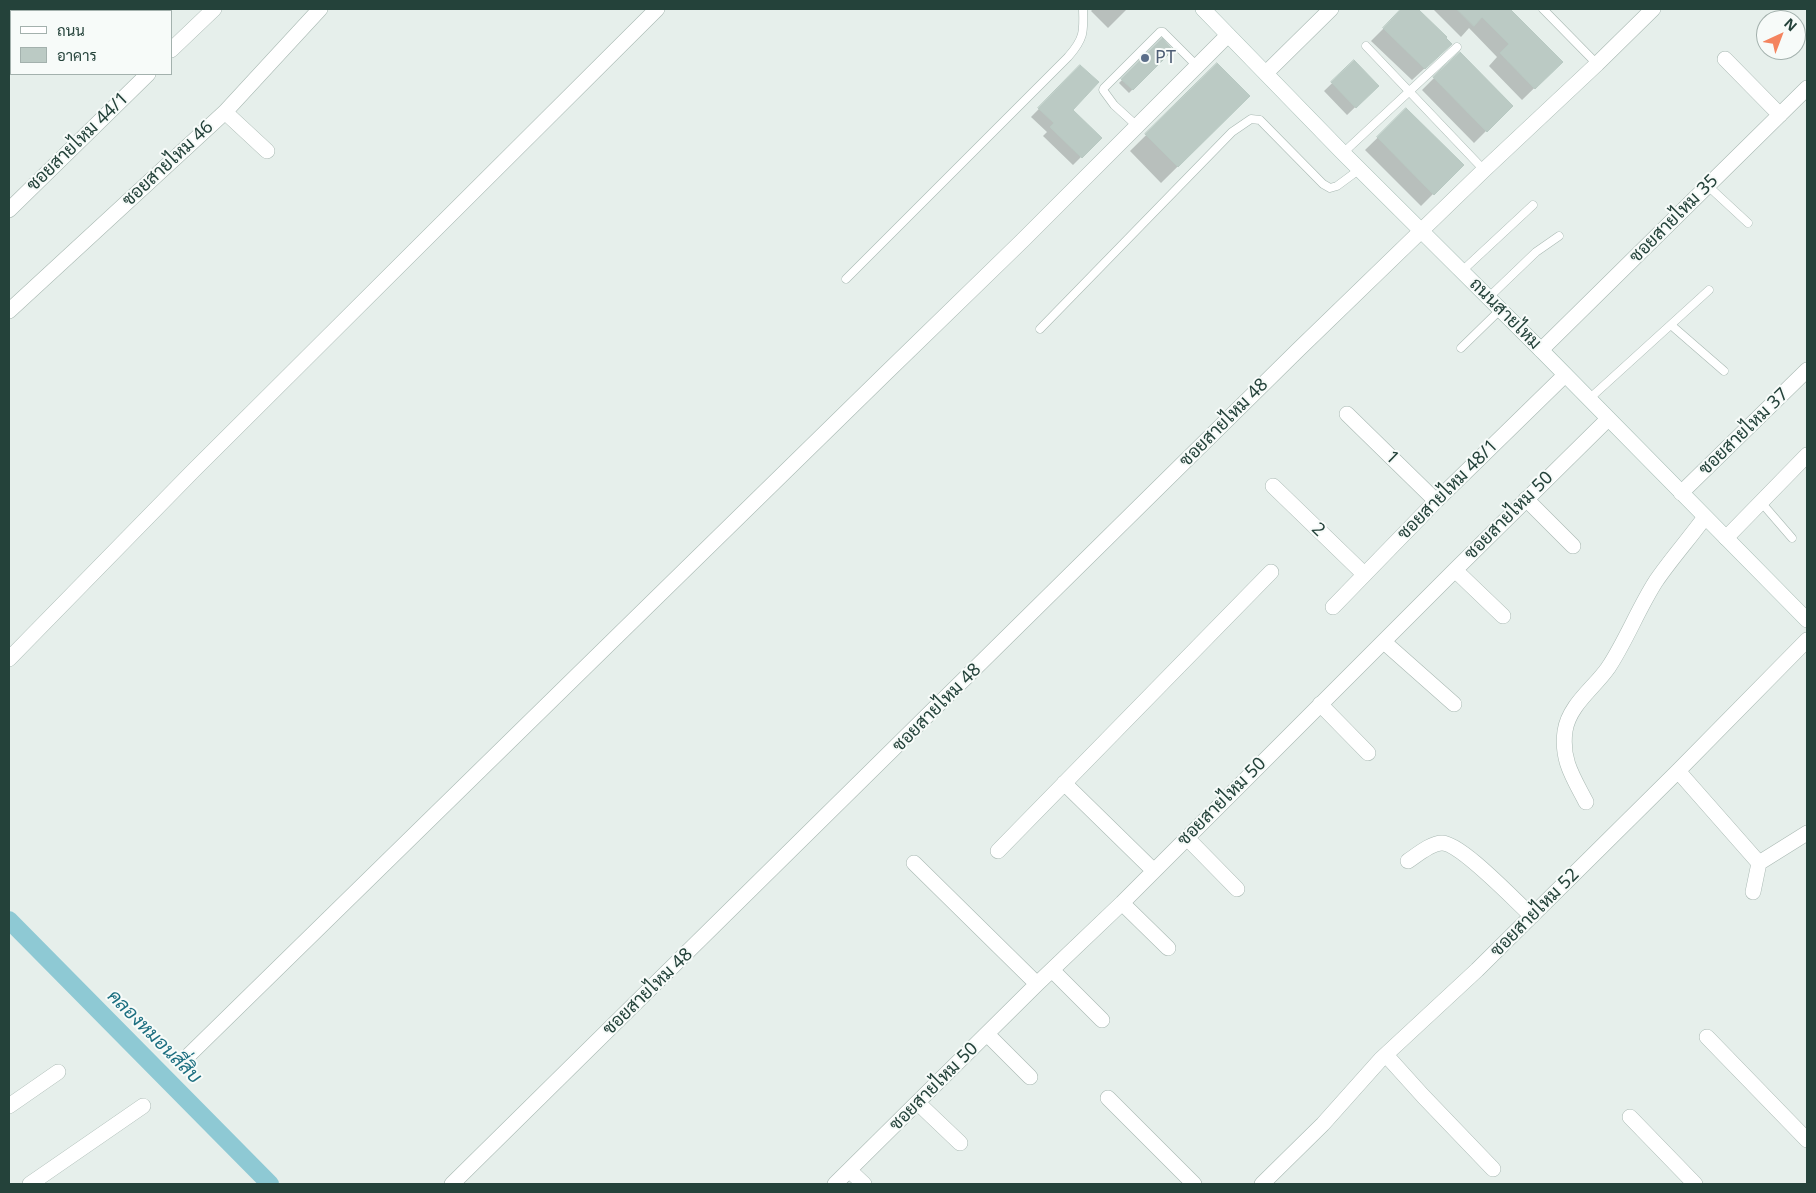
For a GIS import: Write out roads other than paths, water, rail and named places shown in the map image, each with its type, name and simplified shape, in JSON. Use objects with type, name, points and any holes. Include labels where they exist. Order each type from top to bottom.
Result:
[{"type":"street","points":[[172,49],[214,9]]},
{"type":"street","name":"ซอยสายไหม 46","points":[[9,311],[224,112],[320,9]]},
{"type":"street","points":[[9,658],[186,478],[658,9]]},
{"type":"street","points":[[1266,73],[1331,9]]},
{"type":"street","name":"ซอยสายไหม 48","points":[[452,1184],[1421,230],[1653,9]]},
{"type":"street","name":"ถนนสายไหม","points":[[1206,10],[1343,153],[1541,350],[1807,620]]},
{"type":"street","points":[[188,1056],[876,382],[1024,240],[1228,34]]},
{"type":"street","points":[[1725,59],[1780,115]]},
{"type":"street","name":"ซอยสายไหม 44/1","points":[[9,210],[147,75]]},
{"type":"street","name":"ซอยสายไหม 35","points":[[1541,350],[1807,88]]},
{"type":"street","points":[[224,112],[267,151]]},
{"type":"street","name":"ซอยสายไหม 37","points":[[1681,493],[1807,370]]},
{"type":"street","name":"ซอยสายไหม 48/1","points":[[1333,607],[1436,501],[1565,375]]},
{"type":"street","name":"1","points":[[1347,414],[1436,501]]},
{"type":"street","name":"ซอยสายไหม 50","points":[[835,1184],[1037,984],[1122,903],[1608,419]]},
{"type":"street","points":[[1726,538],[1760,501],[1807,455]]},
{"type":"street","name":"2","points":[[1273,486],[1364,574]]},
{"type":"street","points":[[1526,499],[1573,546]]},
{"type":"street","points":[[1586,802],[1567,767],[1564,746],[1569,716],[1606,670],[1623,644],[1656,582],[1706,518]]},
{"type":"street","points":[[1455,570],[1502,616]]},
{"type":"street","points":[[998,851],[1271,572]]},
{"type":"street","name":"ซอยสายไหม 52","points":[[1262,1184],[1323,1124],[1386,1055],[1532,916],[1807,640]]},
{"type":"street","points":[[1384,642],[1454,704]]},
{"type":"street","points":[[1320,704],[1368,754]]},
{"type":"street","points":[[1678,771],[1759,863]]},
{"type":"street","points":[[1064,783],[1154,871]]},
{"type":"street","points":[[1753,892],[1759,863],[1807,833]]},
{"type":"street","points":[[1187,838],[1237,889]]},
{"type":"street","points":[[1408,861],[1431,846],[1441,842],[1450,844],[1466,855],[1532,916]]},
{"type":"street","points":[[914,863],[1037,984]]},
{"type":"street","points":[[1122,903],[1168,948]]},
{"type":"street","points":[[1052,970],[1102,1020]]},
{"type":"street","points":[[987,1034],[1030,1077]]},
{"type":"street","points":[[1706,1037],[1807,1140]]},
{"type":"street","points":[[1386,1055],[1493,1169]]},
{"type":"street","points":[[9,1106],[58,1072]]},
{"type":"street","points":[[1108,1098],[1194,1184]]},
{"type":"street","points":[[918,1103],[960,1143]]},
{"type":"street","points":[[30,1184],[143,1106]]},
{"type":"street","points":[[1630,1118],[1695,1184]]},
{"type":"street","points":[[849,1170],[864,1184]]},
{"type":"lane","points":[[846,279],[1078,46],[1083,35],[1083,9]]},
{"type":"lane","points":[[1543,9],[1597,64]]},
{"type":"lane","points":[[1137,126],[1114,105],[1103,90],[1145,45],[1160,32],[1163,32],[1197,66]]},
{"type":"lane","points":[[1366,46],[1484,170]]},
{"type":"lane","points":[[1343,153],[1457,47]]},
{"type":"lane","points":[[1040,329],[1232,132],[1251,119],[1260,120],[1323,184],[1330,188],[1337,186],[1360,169]]},
{"type":"lane","points":[[1708,186],[1748,223]]},
{"type":"lane","points":[[1462,271],[1532,206]]},
{"type":"lane","points":[[1488,298],[1536,252],[1559,236]]},
{"type":"lane","points":[[1589,399],[1710,290]]},
{"type":"lane","points":[[1461,348],[1500,310]]},
{"type":"lane","points":[[1671,325],[1724,371]]},
{"type":"lane","points":[[1760,501],[1792,538]]},
{"type":"waterway","name":"คลองหมอนสี่สิบ","points":[[9,920],[270,1184]]},
{"type":"place","name":"PT","points":[[1145,58]]}]
